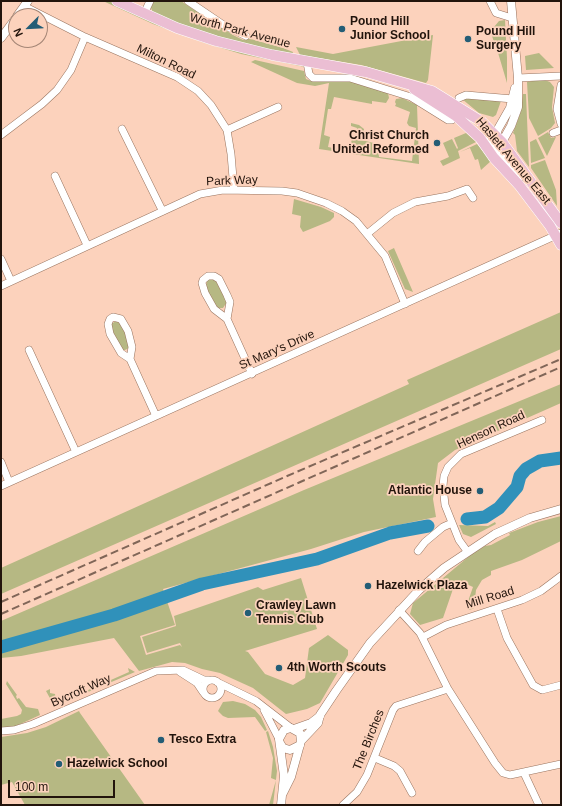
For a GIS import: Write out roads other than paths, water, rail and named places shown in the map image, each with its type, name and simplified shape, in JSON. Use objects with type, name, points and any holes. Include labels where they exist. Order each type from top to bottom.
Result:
[{"type":"main road","name":"Worth Park Avenue","points":[[117,1],[177,28],[216,41],[307,62],[366,72],[432,91],[459,112],[482,122],[497,140]]},
{"type":"main road","name":"Haslett Avenue East","points":[[459,112],[494,158],[519,185],[559,238]]},
{"type":"main road","name":"Haslett Avenue East","points":[[497,140],[561,223]]},
{"type":"street","points":[[144,14],[150,1]]},
{"type":"street","name":"Worth Park Avenue","points":[[188,1],[222,24],[246,36]]},
{"type":"street","points":[[490,1],[496,13],[512,18]]},
{"type":"street","points":[[497,140],[511,126],[518,107],[518,78],[511,1]]},
{"type":"street","name":"Milton Road","points":[[26,4],[85,37],[188,83],[211,105],[227,130],[234,190]]},
{"type":"street","points":[[1,38],[8,29]]},
{"type":"street","points":[[1,135],[42,104],[57,90],[71,70],[85,37]]},
{"type":"street","name":"Worth Park Avenue","points":[[307,62],[309,74],[312,78],[350,78],[411,97],[430,107],[448,120],[452,120],[459,112]]},
{"type":"street","points":[[518,78],[561,76]]},
{"type":"street","points":[[518,78],[513,99],[497,140],[514,172],[519,185]]},
{"type":"street","points":[[561,85],[558,109],[561,124]]},
{"type":"street","points":[[459,98],[466,95],[513,99]]},
{"type":"street","points":[[227,130],[278,107]]},
{"type":"street","points":[[122,129],[162,210]]},
{"type":"street","points":[[553,133],[561,130]]},
{"type":"street","points":[[480,138],[497,140]]},
{"type":"street","points":[[55,176],[87,245]]},
{"type":"street","points":[[367,234],[393,213],[415,202],[448,196],[467,189],[473,198]]},
{"type":"street","name":"Park Way","points":[[1,286],[162,210],[200,194],[215,191],[234,190],[282,192],[314,198],[342,211],[367,234],[390,265],[405,304]]},
{"type":"street","name":"St Mary's Drive","points":[[1,486],[405,304],[559,238]]},
{"type":"street","points":[[1,259],[12,281]]},
{"type":"street","points":[[227,319],[230,302],[227,295],[219,279],[214,276],[208,276],[202,283],[206,293],[214,309],[227,319],[252,374]]},
{"type":"street","points":[[130,359],[120,353],[110,334],[108,324],[110,319],[113,317],[121,319],[124,322],[130,335],[132,347],[130,359],[156,416]]},
{"type":"street","points":[[30,350],[76,452]]},
{"type":"street","name":"Henson Road","points":[[467,551],[459,540],[442,494],[444,476],[448,467],[461,454],[542,420]]},
{"type":"street","points":[[1,462],[9,482]]},
{"type":"street","points":[[281,805],[283,793],[283,768],[279,741],[284,730],[311,722],[320,715],[351,668],[399,610],[444,568],[467,551],[515,524],[561,509]]},
{"type":"street","points":[[418,551],[424,542],[443,527],[452,523]]},
{"type":"street","name":"Mill Road","points":[[423,637],[446,624],[514,604],[541,591],[561,576]]},
{"type":"street","points":[[497,609],[507,638],[533,686],[542,690],[561,685]]},
{"type":"street","points":[[399,610],[423,637],[448,689],[499,768],[510,776],[524,774],[561,764]]},
{"type":"street","name":"Bycroft Way","points":[[170,670],[189,677],[200,686],[208,698],[229,693],[248,696]]},
{"type":"street","name":"Bycroft Way","points":[[1,731],[14,730],[29,726],[143,676],[156,671],[170,670],[186,670],[204,680],[218,682],[248,696],[293,728]]},
{"type":"street","points":[[203,692],[204,684],[209,680]]},
{"type":"street","points":[[217,697],[221,689],[218,682]]},
{"type":"street","name":"The Birches","points":[[342,805],[350,799],[362,784],[396,706],[448,689]]},
{"type":"street","name":"Bycroft Way","points":[[262,706],[279,741]]},
{"type":"street","points":[[279,741],[283,748],[290,750],[300,743],[318,723],[320,715]]},
{"type":"street","points":[[283,793],[291,777],[300,743],[300,733],[293,728]]},
{"type":"street","points":[[374,758],[400,770],[412,793]]},
{"type":"street","points":[[524,774],[539,805]]},
{"type":"waterway","points":[[467,519],[485,517],[499,508],[517,487],[520,476],[526,469],[540,461],[561,458]]},
{"type":"waterway","points":[[1,647],[114,615],[202,584],[317,559],[390,533],[428,526]]},
{"type":"railway","points":[[1,602],[294,473],[561,359]]},
{"type":"railway","points":[[1,614],[561,367]]},
{"type":"place","name":"Pound Hill Junior School","points":[[342,29]]},
{"type":"place","name":"Pound Hill Surgery","points":[[468,39]]},
{"type":"place","name":"Christ Church United Reformed","points":[[437,143]]},
{"type":"place","name":"Atlantic House","points":[[480,491]]},
{"type":"place","name":"Hazelwick Plaza","points":[[368,586]]},
{"type":"place","name":"Crawley Lawn Tennis Club","points":[[248,613]]},
{"type":"place","name":"4th Worth Scouts","points":[[279,668]]},
{"type":"place","name":"Tesco Extra","points":[[161,740]]},
{"type":"place","name":"Hazelwick School","points":[[59,764]]}]
